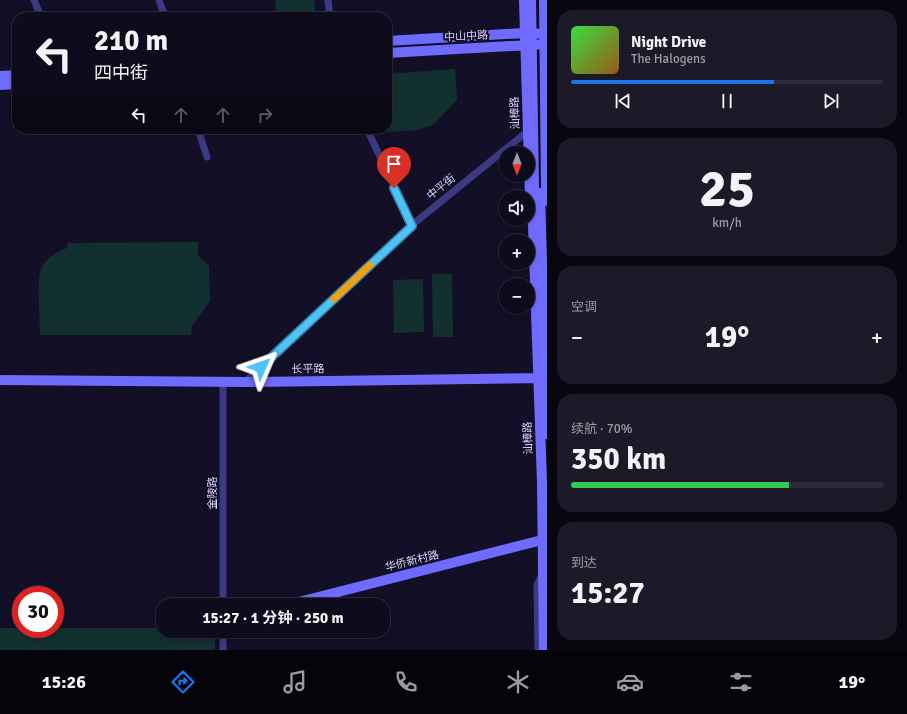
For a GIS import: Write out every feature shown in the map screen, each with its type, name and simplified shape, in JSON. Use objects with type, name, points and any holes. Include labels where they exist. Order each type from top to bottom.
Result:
[{"type":"street","points":[[34,0],[39,12]]},
{"type":"street","points":[[159,0],[163,12]]},
{"type":"street","points":[[328,0],[329,12]]},
{"type":"street","name":"汕樟路","points":[[524,0],[529,188],[538,225]]},
{"type":"street","name":"汕樟路","points":[[531,0],[542,377],[544,650]]},
{"type":"street","name":"汕樟路","points":[[536,0],[537,189]]},
{"type":"street","name":"汕樟路","points":[[538,225],[546,188],[546,34],[544,0]]},
{"type":"street","name":"中山中路","points":[[392,41],[524,33],[546,34]]},
{"type":"street","name":"中山中路","points":[[392,53],[546,44]]},
{"type":"street","points":[[0,76],[12,75]]},
{"type":"street","points":[[0,85],[12,84]]},
{"type":"street","name":"中平街","points":[[249,378],[412,226],[528,131]]},
{"type":"street","points":[[200,134],[207,157]]},
{"type":"street","points":[[369,134],[412,226]]},
{"type":"street","name":"长平路","points":[[0,376],[249,378],[542,377]]},
{"type":"street","name":"汕樟路","points":[[542,377],[547,434]]},
{"type":"street","name":"长平路","points":[[0,380],[223,382],[542,377]]},
{"type":"street","name":"金陵路","points":[[223,382],[223,598]]},
{"type":"street","name":"华侨新村路","points":[[314,598],[542,540]]},
{"type":"street","points":[[538,650],[538,584],[543,572]]},
{"type":"street","points":[[223,638],[223,650]]},
{"type":"green space","points":[[275,0],[314,0],[315,12],[276,12]]},
{"type":"green space","points":[[455,69],[457,100],[434,124],[418,130],[392,132],[392,74]]},
{"type":"green space","points":[[198,242],[198,255],[209,266],[210,301],[192,326],[191,335],[40,335],[40,272],[44,263],[55,254],[67,248],[68,243]]},
{"type":"green space","points":[[432,274],[452,274],[453,337],[433,337]]},
{"type":"green space","points":[[423,279],[424,332],[394,333],[393,280]]},
{"type":"green space","points":[[0,628],[12,628],[12,638],[64,638],[64,628],[156,628],[156,638],[215,638],[215,650],[0,650]]},
{"type":"slow traffic","points":[[334,299],[370,265]]},
{"type":"route","points":[[261,367],[412,226],[394,188]]}]
